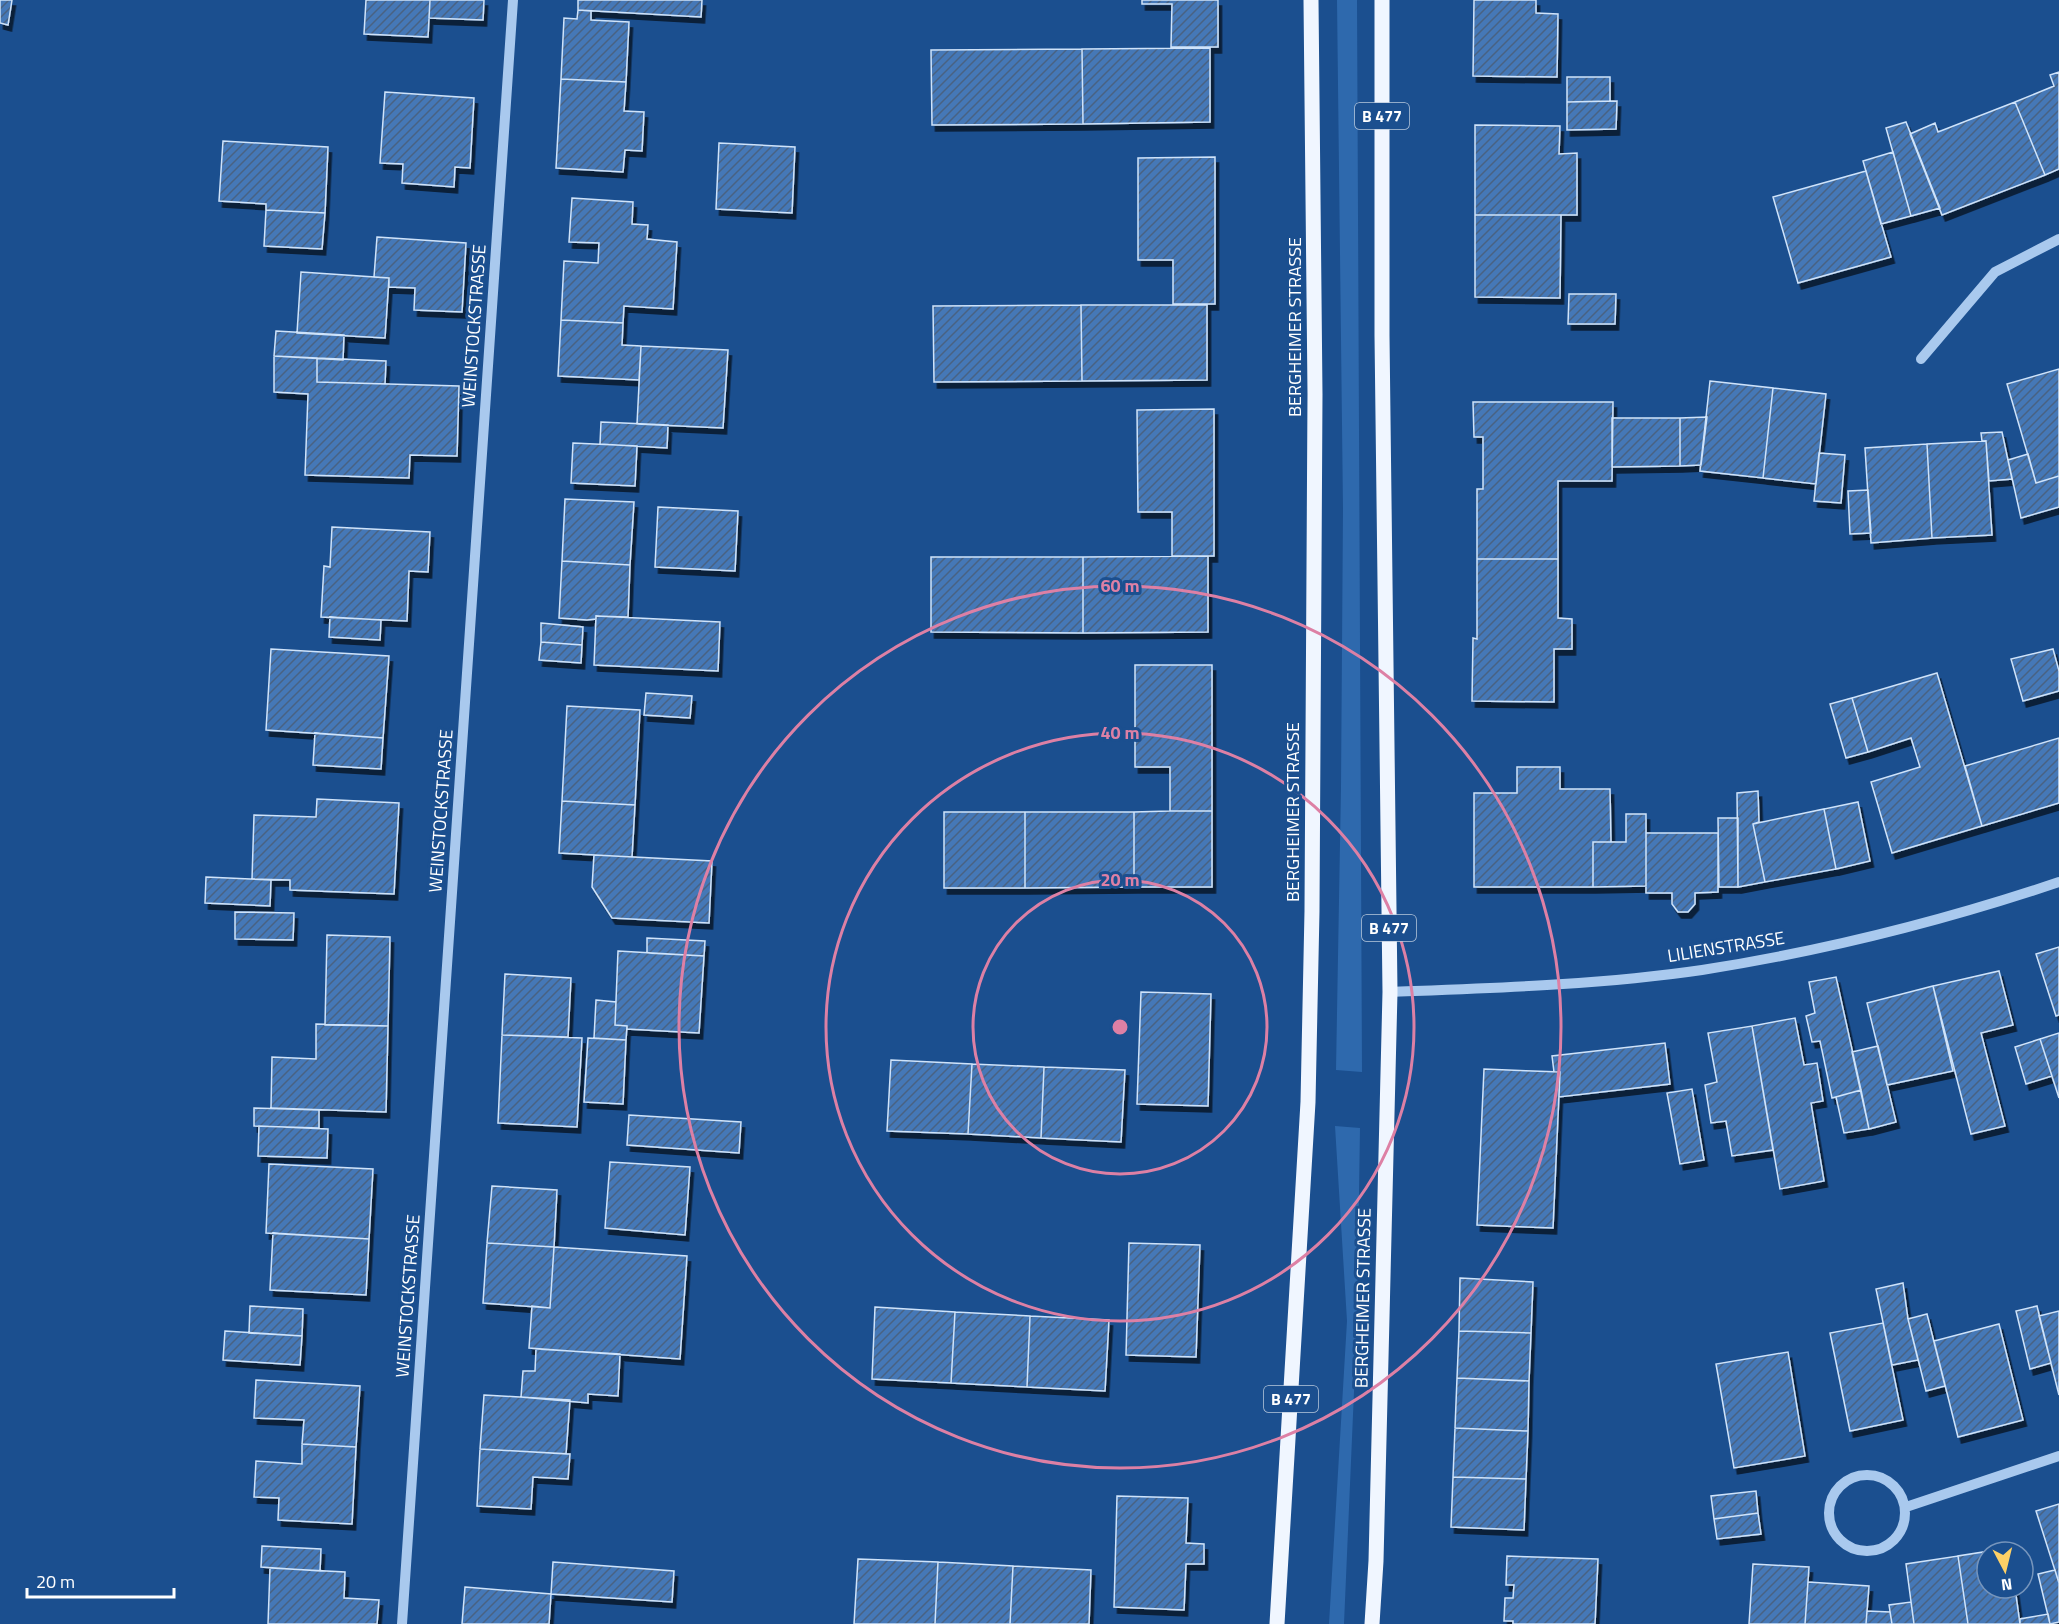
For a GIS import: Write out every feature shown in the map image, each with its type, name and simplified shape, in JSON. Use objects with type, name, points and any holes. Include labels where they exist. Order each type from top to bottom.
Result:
[{"type":"main road","name":"BERGHEIMER STRASSE","points":[[1277,1624],[1305,1154],[1312,934],[1315,382],[1311,0]]},
{"type":"main road","name":"BERGHEIMER STRASSE","points":[[1372,1624],[1376,1561],[1390,992],[1382,335],[1382,0]]},
{"type":"street","name":"WEINSTOCKSTRASSE","points":[[402,1624],[513,0]]},
{"type":"street","points":[[1921,359],[1995,272],[2059,239]]},
{"type":"street","name":"LILIENSTRASSE","points":[[1390,992],[1537,986],[1701,970],[1869,937],[1951,916],[2059,882]]},
{"type":"street","points":[[1905,1507],[2059,1456]]},
{"type":"street","points":[[1857,1476],[1881,1477],[1897,1488],[1905,1507],[1904,1526],[1896,1540],[1873,1552],[1853,1550],[1834,1535],[1829,1522],[1829,1505],[1839,1486],[1857,1476]]},
{"type":"shaded area","points":[[1337,0],[1357,0],[1362,1072],[1336,1070],[1343,509]]},
{"type":"shaded area","points":[[1335,1126],[1360,1128],[1357,1322],[1344,1624],[1329,1624],[1347,1321]]},
{"type":"building","points":[[0,0],[12,0],[8,25],[0,23]]},
{"type":"building","points":[[366,0],[430,0],[428,37],[364,34]]},
{"type":"building","points":[[430,0],[484,0],[483,20],[429,18]]},
{"type":"building","points":[[578,0],[702,0],[701,17],[578,10]]},
{"type":"building","points":[[1142,0],[1218,0],[1218,47],[1171,47],[1172,4],[1142,4]]},
{"type":"building","points":[[1474,0],[1536,0],[1536,13],[1558,14],[1557,77],[1473,76]]},
{"type":"building","points":[[578,10],[591,11],[591,20],[629,22],[626,82],[561,79],[564,18],[577,19]]},
{"type":"building","points":[[1210,48],[1210,122],[1083,124],[1082,49]]},
{"type":"building","points":[[1082,49],[1083,124],[932,125],[931,50]]},
{"type":"building","points":[[2059,72],[2059,169],[2045,175],[2015,102],[2054,86],[2050,75]]},
{"type":"building","points":[[1567,77],[1610,77],[1610,101],[1567,102]]},
{"type":"building","points":[[561,79],[626,82],[624,111],[644,112],[642,151],[625,150],[623,172],[556,168]]},
{"type":"building","points":[[385,92],[474,98],[470,168],[455,167],[454,187],[402,183],[403,164],[380,163]]},
{"type":"building","points":[[1617,101],[1616,129],[1567,130],[1567,102]]},
{"type":"building","points":[[2015,102],[2045,175],[1942,215],[1910,134],[1935,123],[1938,132]]},
{"type":"building","points":[[1906,122],[1940,208],[1911,216],[1886,128]]},
{"type":"building","points":[[1475,125],[1560,126],[1559,154],[1577,153],[1577,215],[1475,215]]},
{"type":"building","points":[[223,141],[328,147],[325,213],[266,210],[266,204],[219,201]]},
{"type":"building","points":[[719,143],[795,147],[792,213],[716,209]]},
{"type":"building","points":[[1893,152],[1911,216],[1881,224],[1863,161]]},
{"type":"building","points":[[1215,157],[1215,304],[1173,304],[1173,260],[1138,260],[1138,158]]},
{"type":"building","points":[[1866,171],[1891,257],[1798,283],[1773,197]]},
{"type":"building","points":[[572,198],[633,202],[632,224],[648,225],[647,239],[677,242],[673,309],[624,306],[623,323],[561,320],[564,261],[598,263],[599,243],[569,242]]},
{"type":"building","points":[[266,210],[325,213],[322,249],[264,246]]},
{"type":"building","points":[[1475,215],[1561,215],[1560,298],[1475,297]]},
{"type":"building","points":[[377,237],[466,243],[462,312],[414,310],[415,288],[389,287],[389,278],[374,277]]},
{"type":"building","points":[[301,272],[389,278],[385,338],[297,333]]},
{"type":"building","points":[[1569,294],[1616,294],[1615,324],[1568,324]]},
{"type":"building","points":[[1081,305],[1207,305],[1207,380],[1082,381]]},
{"type":"building","points":[[1081,305],[1082,381],[934,382],[933,306]]},
{"type":"building","points":[[561,320],[623,323],[622,345],[641,346],[639,380],[558,376]]},
{"type":"building","points":[[276,331],[344,335],[343,360],[274,356]]},
{"type":"building","points":[[641,346],[728,350],[723,428],[637,424]]},
{"type":"building","points":[[274,356],[317,358],[317,382],[459,386],[457,456],[410,455],[409,478],[305,475],[308,394],[274,392]]},
{"type":"building","points":[[317,358],[386,361],[385,384],[317,382]]},
{"type":"building","points":[[2059,369],[2059,476],[2036,483],[2007,384]]},
{"type":"building","points":[[1710,381],[1773,388],[1763,478],[1700,471]]},
{"type":"building","points":[[1773,388],[1826,394],[1816,484],[1763,478]]},
{"type":"building","points":[[1473,402],[1613,402],[1612,481],[1558,481],[1558,559],[1477,559],[1477,489],[1483,489],[1483,437],[1474,437]]},
{"type":"building","points":[[1214,409],[1214,556],[1172,556],[1172,512],[1138,512],[1137,410]]},
{"type":"building","points":[[1707,417],[1701,465],[1680,466],[1680,418]]},
{"type":"building","points":[[1612,418],[1680,418],[1680,466],[1612,467]]},
{"type":"building","points":[[601,422],[668,425],[667,448],[600,444]]},
{"type":"building","points":[[2002,432],[2012,479],[1989,481],[1986,441],[1982,441],[1981,433]]},
{"type":"building","points":[[1986,441],[1992,535],[1932,538],[1927,444]]},
{"type":"building","points":[[573,443],[637,446],[635,486],[571,483]]},
{"type":"building","points":[[1927,444],[1932,538],[1871,543],[1865,448]]},
{"type":"building","points":[[1819,453],[1845,455],[1841,503],[1814,501]]},
{"type":"building","points":[[2028,454],[2036,483],[2059,476],[2059,507],[2021,518],[2008,460]]},
{"type":"building","points":[[1868,490],[1871,533],[1850,534],[1848,491]]},
{"type":"building","points":[[565,499],[634,502],[630,565],[562,561]]},
{"type":"building","points":[[658,507],[738,511],[735,571],[655,567]]},
{"type":"building","points":[[332,527],[430,532],[428,572],[409,571],[407,621],[321,617],[324,566],[330,567]]},
{"type":"building","points":[[1208,556],[1208,632],[1083,633],[1083,557]]},
{"type":"building","points":[[931,557],[1083,557],[1083,633],[931,632]]},
{"type":"building","points":[[1477,559],[1558,559],[1558,618],[1572,619],[1572,649],[1554,649],[1554,702],[1472,701],[1473,638],[1477,639]]},
{"type":"building","points":[[562,561],[630,565],[628,617],[596,616],[596,619],[587,620],[559,618]]},
{"type":"building","points":[[596,616],[720,622],[718,671],[594,665]]},
{"type":"building","points":[[330,617],[381,620],[380,640],[329,637]]},
{"type":"building","points":[[541,623],[583,627],[582,645],[541,642]]},
{"type":"building","points":[[541,642],[582,645],[581,663],[539,660]]},
{"type":"building","points":[[271,649],[389,656],[383,738],[266,730]]},
{"type":"building","points":[[2053,649],[2059,671],[2059,691],[2023,701],[2011,659]]},
{"type":"building","points":[[1135,665],[1212,665],[1212,811],[1170,811],[1170,767],[1135,767]]},
{"type":"building","points":[[1937,673],[1982,826],[1892,853],[1871,782],[1920,767],[1911,738],[1868,752],[1852,698]]},
{"type":"building","points":[[646,693],[692,696],[690,718],[644,715]]},
{"type":"building","points":[[1852,698],[1868,752],[1846,758],[1830,704]]},
{"type":"building","points":[[567,706],[640,710],[635,805],[562,801]]},
{"type":"building","points":[[315,733],[383,738],[381,769],[313,765]]},
{"type":"building","points":[[2059,738],[2059,803],[1982,826],[1965,766]]},
{"type":"building","points":[[1517,767],[1560,767],[1560,789],[1610,789],[1611,842],[1593,842],[1593,887],[1474,887],[1474,793],[1517,793]]},
{"type":"building","points":[[1758,791],[1759,822],[1753,824],[1765,882],[1738,887],[1737,793]]},
{"type":"building","points":[[317,799],[399,803],[394,894],[290,890],[290,880],[252,879],[254,815],[316,817]]},
{"type":"building","points":[[562,801],[635,805],[632,857],[559,853]]},
{"type":"building","points":[[1858,802],[1870,861],[1836,869],[1824,809]]},
{"type":"building","points":[[1824,809],[1836,869],[1765,882],[1753,824]]},
{"type":"building","points":[[1212,811],[1212,887],[1134,887],[1134,812]]},
{"type":"building","points":[[944,812],[1025,812],[1025,888],[944,888]]},
{"type":"building","points":[[1025,812],[1134,812],[1134,887],[1025,888]]},
{"type":"building","points":[[1626,814],[1646,814],[1646,886],[1593,887],[1593,842],[1626,842]]},
{"type":"building","points":[[1718,818],[1738,818],[1738,887],[1719,887]]},
{"type":"building","points":[[1646,833],[1718,833],[1718,892],[1695,893],[1695,904],[1688,912],[1678,912],[1672,904],[1672,893],[1646,893]]},
{"type":"building","points":[[594,855],[712,861],[709,923],[612,918],[592,887]]},
{"type":"building","points":[[206,877],[271,880],[270,906],[205,903]]},
{"type":"building","points":[[235,912],[294,913],[293,940],[235,939]]},
{"type":"building","points":[[327,935],[390,937],[388,1026],[325,1025]]},
{"type":"building","points":[[647,938],[705,941],[704,956],[647,953]]},
{"type":"building","points":[[2059,947],[2059,1015],[2056,1016],[2036,954]]},
{"type":"building","points":[[618,951],[704,956],[699,1033],[627,1029],[627,1026],[615,1025]]},
{"type":"building","points":[[1999,971],[2013,1025],[1981,1033],[2005,1126],[1971,1134],[1933,986]]},
{"type":"building","points":[[505,974],[571,978],[568,1037],[502,1035]]},
{"type":"building","points":[[1836,977],[1861,1090],[1832,1098],[1820,1041],[1812,1042],[1806,1016],[1815,1013],[1809,982]]},
{"type":"building","points":[[1933,986],[1953,1071],[1887,1085],[1867,1003]]},
{"type":"building","points":[[1141,992],[1211,994],[1208,1106],[1137,1104]]},
{"type":"building","points":[[596,1000],[616,1002],[615,1025],[627,1026],[626,1040],[594,1038]]},
{"type":"building","points":[[1795,1018],[1804,1065],[1817,1063],[1823,1101],[1811,1103],[1824,1181],[1780,1189],[1752,1026]]},
{"type":"building","points":[[316,1024],[388,1026],[386,1112],[271,1108],[272,1057],[316,1059]]},
{"type":"building","points":[[1752,1026],[1773,1150],[1732,1156],[1726,1121],[1711,1123],[1705,1085],[1717,1082],[1708,1033]]},
{"type":"building","points":[[2059,1033],[2059,1098],[2040,1039]]},
{"type":"building","points":[[502,1035],[582,1038],[577,1127],[498,1123]]},
{"type":"building","points":[[588,1038],[626,1040],[623,1104],[584,1102]]},
{"type":"building","points":[[2040,1039],[2052,1076],[2026,1084],[2015,1047]]},
{"type":"building","points":[[1665,1043],[1670,1084],[1559,1097],[1560,1072],[1554,1072],[1552,1056]]},
{"type":"building","points":[[1878,1046],[1896,1122],[1869,1129],[1852,1052]]},
{"type":"building","points":[[891,1060],[972,1064],[968,1134],[887,1131]]},
{"type":"building","points":[[972,1064],[1044,1067],[1041,1138],[968,1134]]},
{"type":"building","points":[[1044,1067],[1125,1070],[1121,1142],[1041,1138]]},
{"type":"building","points":[[1484,1069],[1560,1072],[1553,1228],[1477,1225]]},
{"type":"building","points":[[1692,1089],[1704,1160],[1680,1164],[1667,1093]]},
{"type":"building","points":[[1861,1090],[1869,1129],[1844,1133],[1836,1097]]},
{"type":"building","points":[[254,1108],[319,1110],[319,1128],[254,1126]]},
{"type":"building","points":[[629,1115],[741,1122],[739,1153],[627,1145]]},
{"type":"building","points":[[259,1126],[328,1129],[327,1158],[258,1156]]},
{"type":"building","points":[[610,1162],[690,1167],[685,1235],[605,1228]]},
{"type":"building","points":[[269,1164],[373,1169],[369,1239],[266,1233]]},
{"type":"building","points":[[492,1186],[557,1190],[554,1247],[487,1243]]},
{"type":"building","points":[[273,1233],[369,1239],[366,1295],[270,1290]]},
{"type":"building","points":[[487,1243],[554,1247],[550,1308],[483,1303]]},
{"type":"building","points":[[1129,1243],[1200,1245],[1196,1357],[1126,1355]]},
{"type":"building","points":[[554,1247],[687,1256],[680,1359],[529,1348],[532,1306],[550,1308]]},
{"type":"building","points":[[1460,1278],[1533,1282],[1531,1333],[1459,1331]]},
{"type":"building","points":[[1903,1283],[1908,1319],[1918,1360],[1892,1365],[1876,1289]]},
{"type":"building","points":[[250,1306],[303,1309],[302,1336],[249,1333]]},
{"type":"building","points":[[2037,1306],[2051,1363],[2030,1369],[2016,1311]]},
{"type":"building","points":[[875,1307],[955,1312],[951,1383],[872,1379]]},
{"type":"building","points":[[2059,1311],[2059,1395],[2039,1316]]},
{"type":"building","points":[[955,1312],[1030,1316],[1027,1387],[951,1383]]},
{"type":"building","points":[[1927,1314],[1945,1386],[1926,1391],[1908,1319]]},
{"type":"building","points":[[1030,1316],[1109,1320],[1105,1391],[1027,1387]]},
{"type":"building","points":[[1883,1323],[1903,1420],[1850,1431],[1830,1333]]},
{"type":"building","points":[[1999,1324],[2023,1420],[1958,1437],[1934,1341]]},
{"type":"building","points":[[225,1331],[302,1336],[300,1365],[223,1360]]},
{"type":"building","points":[[1459,1331],[1531,1333],[1529,1381],[1457,1378]]},
{"type":"building","points":[[536,1349],[620,1354],[618,1396],[588,1394],[588,1403],[521,1397],[523,1371],[535,1371]]},
{"type":"building","points":[[1788,1352],[1805,1456],[1734,1468],[1716,1364]]},
{"type":"building","points":[[1457,1378],[1529,1381],[1528,1431],[1455,1428]]},
{"type":"building","points":[[256,1380],[360,1386],[356,1447],[302,1444],[304,1420],[254,1418]]},
{"type":"building","points":[[484,1395],[570,1400],[566,1454],[480,1449]]},
{"type":"building","points":[[1455,1428],[1528,1431],[1526,1479],[1453,1477]]},
{"type":"building","points":[[302,1444],[356,1447],[352,1524],[278,1520],[279,1498],[254,1497],[256,1461],[302,1464]]},
{"type":"building","points":[[480,1449],[570,1454],[568,1479],[533,1477],[531,1509],[477,1506]]},
{"type":"building","points":[[1453,1477],[1526,1479],[1524,1530],[1451,1527]]},
{"type":"building","points":[[1756,1491],[1758,1513],[1714,1519],[1711,1496]]},
{"type":"building","points":[[1117,1496],[1188,1498],[1186,1543],[1204,1544],[1204,1564],[1186,1564],[1184,1610],[1114,1607]]},
{"type":"building","points":[[2059,1504],[2059,1583],[2036,1511]]},
{"type":"building","points":[[1758,1513],[1761,1534],[1717,1539],[1714,1519]]},
{"type":"building","points":[[262,1546],[321,1549],[320,1571],[261,1567]]},
{"type":"building","points":[[1975,1553],[1975,1600],[2017,1600],[2020,1624],[1968,1624],[1958,1556]]},
{"type":"building","points":[[1507,1556],[1598,1559],[1595,1624],[1513,1624],[1513,1621],[1504,1621],[1505,1598],[1513,1598],[1514,1585],[1506,1585]]},
{"type":"building","points":[[1958,1556],[1968,1624],[1914,1624],[1906,1564]]},
{"type":"building","points":[[858,1559],[938,1562],[935,1624],[854,1624]]},
{"type":"building","points":[[553,1562],[674,1571],[672,1602],[551,1594]]},
{"type":"building","points":[[938,1562],[1013,1566],[1010,1624],[935,1624]]},
{"type":"building","points":[[1753,1564],[1809,1567],[1805,1624],[1749,1624]]},
{"type":"building","points":[[1013,1566],[1091,1570],[1089,1624],[1010,1624]]},
{"type":"building","points":[[270,1568],[345,1572],[344,1598],[379,1600],[377,1624],[268,1624]]},
{"type":"building","points":[[2055,1570],[2059,1583],[2059,1622],[2050,1624],[2038,1574]]},
{"type":"building","points":[[1808,1582],[1869,1586],[1866,1624],[1805,1624]]},
{"type":"building","points":[[465,1587],[551,1594],[549,1624],[462,1624]]},
{"type":"building","points":[[1911,1602],[1914,1624],[1892,1624],[1889,1605]]},
{"type":"building","points":[[1867,1611],[1890,1612],[1892,1624],[1866,1624]]},
{"type":"building","points":[[2048,1614],[2050,1624],[2020,1624],[2020,1619]]}]
